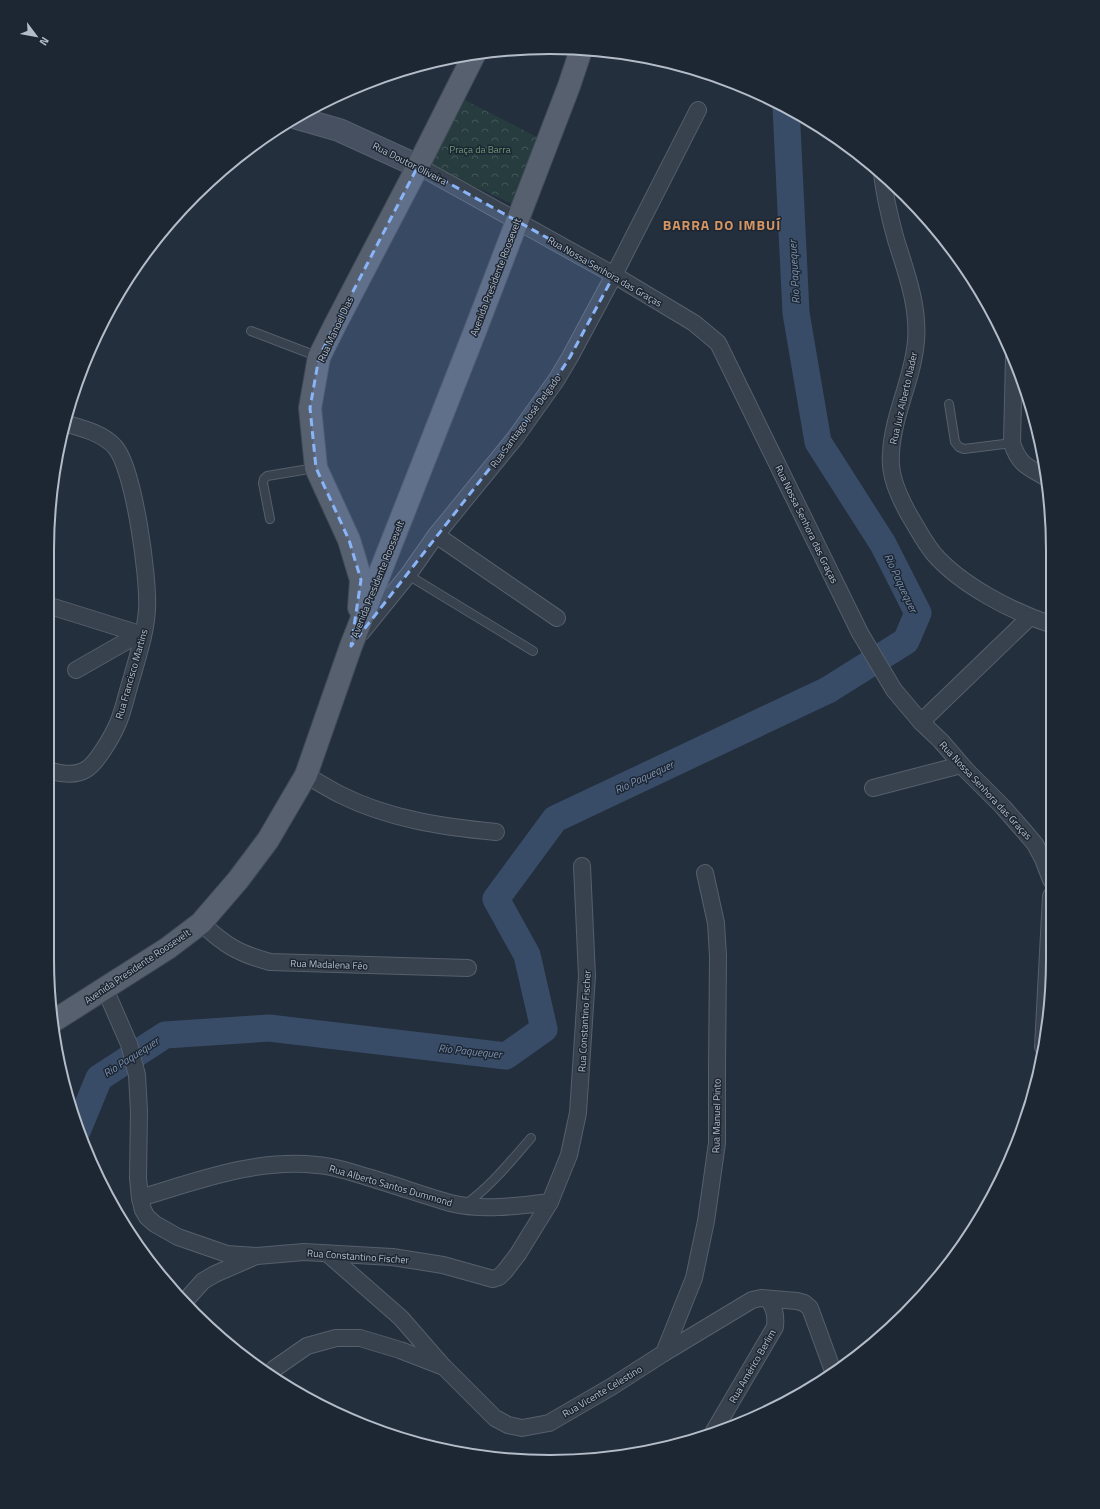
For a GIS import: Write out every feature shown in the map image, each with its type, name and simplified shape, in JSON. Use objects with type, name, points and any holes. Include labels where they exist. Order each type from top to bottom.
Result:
[{"type":"main road","name":"Avenida Presidente Roosevelt","points":[[57,1018],[168,948],[200,923],[234,886],[268,840],[306,775],[350,646],[569,86],[579,55]]},
{"type":"main road","name":"Rua Manoel Dias","points":[[350,646],[359,608],[361,580],[349,540],[316,468],[310,408],[319,357],[471,61]]},
{"type":"main road","name":"Rua Doutor Oliveira","points":[[303,120],[339,130],[418,166]]},
{"type":"main road","points":[[349,540],[365,560],[372,562],[379,558],[392,540]]},
{"type":"street","name":"Rua Santiago José Delgado","points":[[350,646],[408,575],[436,535],[515,438],[545,396],[570,357],[614,275],[698,110]]},
{"type":"street","name":"Rua Doutor Oliveira","points":[[418,166],[517,220]]},
{"type":"street","name":"Rua Juiz Alberto Nader","points":[[883,182],[896,238],[911,286],[916,318],[916,341],[911,368],[894,430],[890,454],[892,473],[898,494],[914,524],[934,554],[965,582],[1030,617],[1046,623]]},
{"type":"street","name":"Rua Nossa Senhora das Graças","points":[[517,220],[614,275],[694,323],[718,343],[860,634],[894,690],[921,722],[941,741],[961,765],[1003,807],[1035,844],[1046,867]]},
{"type":"street","points":[[1014,374],[1012,443],[1016,455],[1022,464],[1040,474]]},
{"type":"street","name":"Rua Francisco Martins","points":[[54,772],[72,773],[86,770],[100,756],[117,724],[147,609],[146,582],[138,523],[128,475],[121,454],[114,446],[100,436],[70,425]]},
{"type":"street","points":[[436,535],[557,618]]},
{"type":"street","points":[[54,607],[141,634]]},
{"type":"street","points":[[921,722],[1030,617]]},
{"type":"street","points":[[76,670],[141,634]]},
{"type":"street","points":[[873,788],[961,765]]},
{"type":"street","points":[[306,775],[341,795],[376,809],[424,822],[456,828],[496,832]]},
{"type":"street","name":"Rua Constantino Fischer","points":[[105,988],[121,1024],[135,1064],[138,1089],[138,1178],[140,1198],[143,1210],[147,1217],[178,1237],[227,1254],[257,1256],[304,1252],[392,1256],[443,1265],[493,1279],[499,1277],[514,1259],[550,1202],[569,1155],[578,1113],[587,976],[582,866]]},
{"type":"street","name":"Rua Manuel Pinto","points":[[664,1353],[694,1278],[706,1222],[717,1143],[716,1071],[718,956],[716,923],[705,873]]},
{"type":"street","name":"Rua Madalena Féo","points":[[200,923],[232,948],[249,956],[270,962],[468,968]]},
{"type":"street","name":"Rua Alberto Santos Dummond","points":[[140,1198],[266,1164],[294,1163],[341,1169],[452,1203],[465,1205],[482,1207],[514,1206],[550,1202]]},
{"type":"street","name":"Rua Vicente Celestino","points":[[328,1254],[401,1318],[444,1367],[495,1418],[508,1425],[522,1428],[549,1423],[611,1387],[752,1300],[761,1298],[804,1303],[810,1308],[832,1367]]},
{"type":"street","points":[[188,1298],[203,1281],[215,1274],[257,1256]]},
{"type":"street","name":"Rua Américo Berlim","points":[[717,1426],[775,1327],[776,1317],[773,1306],[768,1299]]},
{"type":"street","name":"Rua Vicente Celestino","points":[[273,1370],[307,1346],[336,1338],[360,1338],[400,1350],[444,1367]]},
{"type":"lane","points":[[251,330],[319,357]]},
{"type":"lane","points":[[950,404],[955,442],[959,447],[964,449],[1012,443]]},
{"type":"lane","points":[[270,520],[263,482],[264,479],[267,476],[316,468]]},
{"type":"lane","points":[[408,575],[533,651]]},
{"type":"lane","points":[[465,1205],[482,1193],[493,1182],[531,1138]]},
{"type":"highlighted area","points":[[418,166],[614,275],[570,357],[537,408],[351,646],[361,580],[349,540],[316,468],[310,408],[319,357]]},
{"type":"green space","name":"Praça da Barra","points":[[463,99],[537,137],[513,204],[425,164]]},
{"type":"waterway","name":"Rio Paquequer","points":[[81,1121],[99,1078],[165,1035],[269,1028],[506,1056],[544,1029],[527,955],[496,899],[555,819],[828,690],[906,641],[918,613],[883,544],[818,442],[796,313],[786,114]]},
{"type":"district","name":"BARRA DO IMBUÍ","points":[[722,225]]}]
